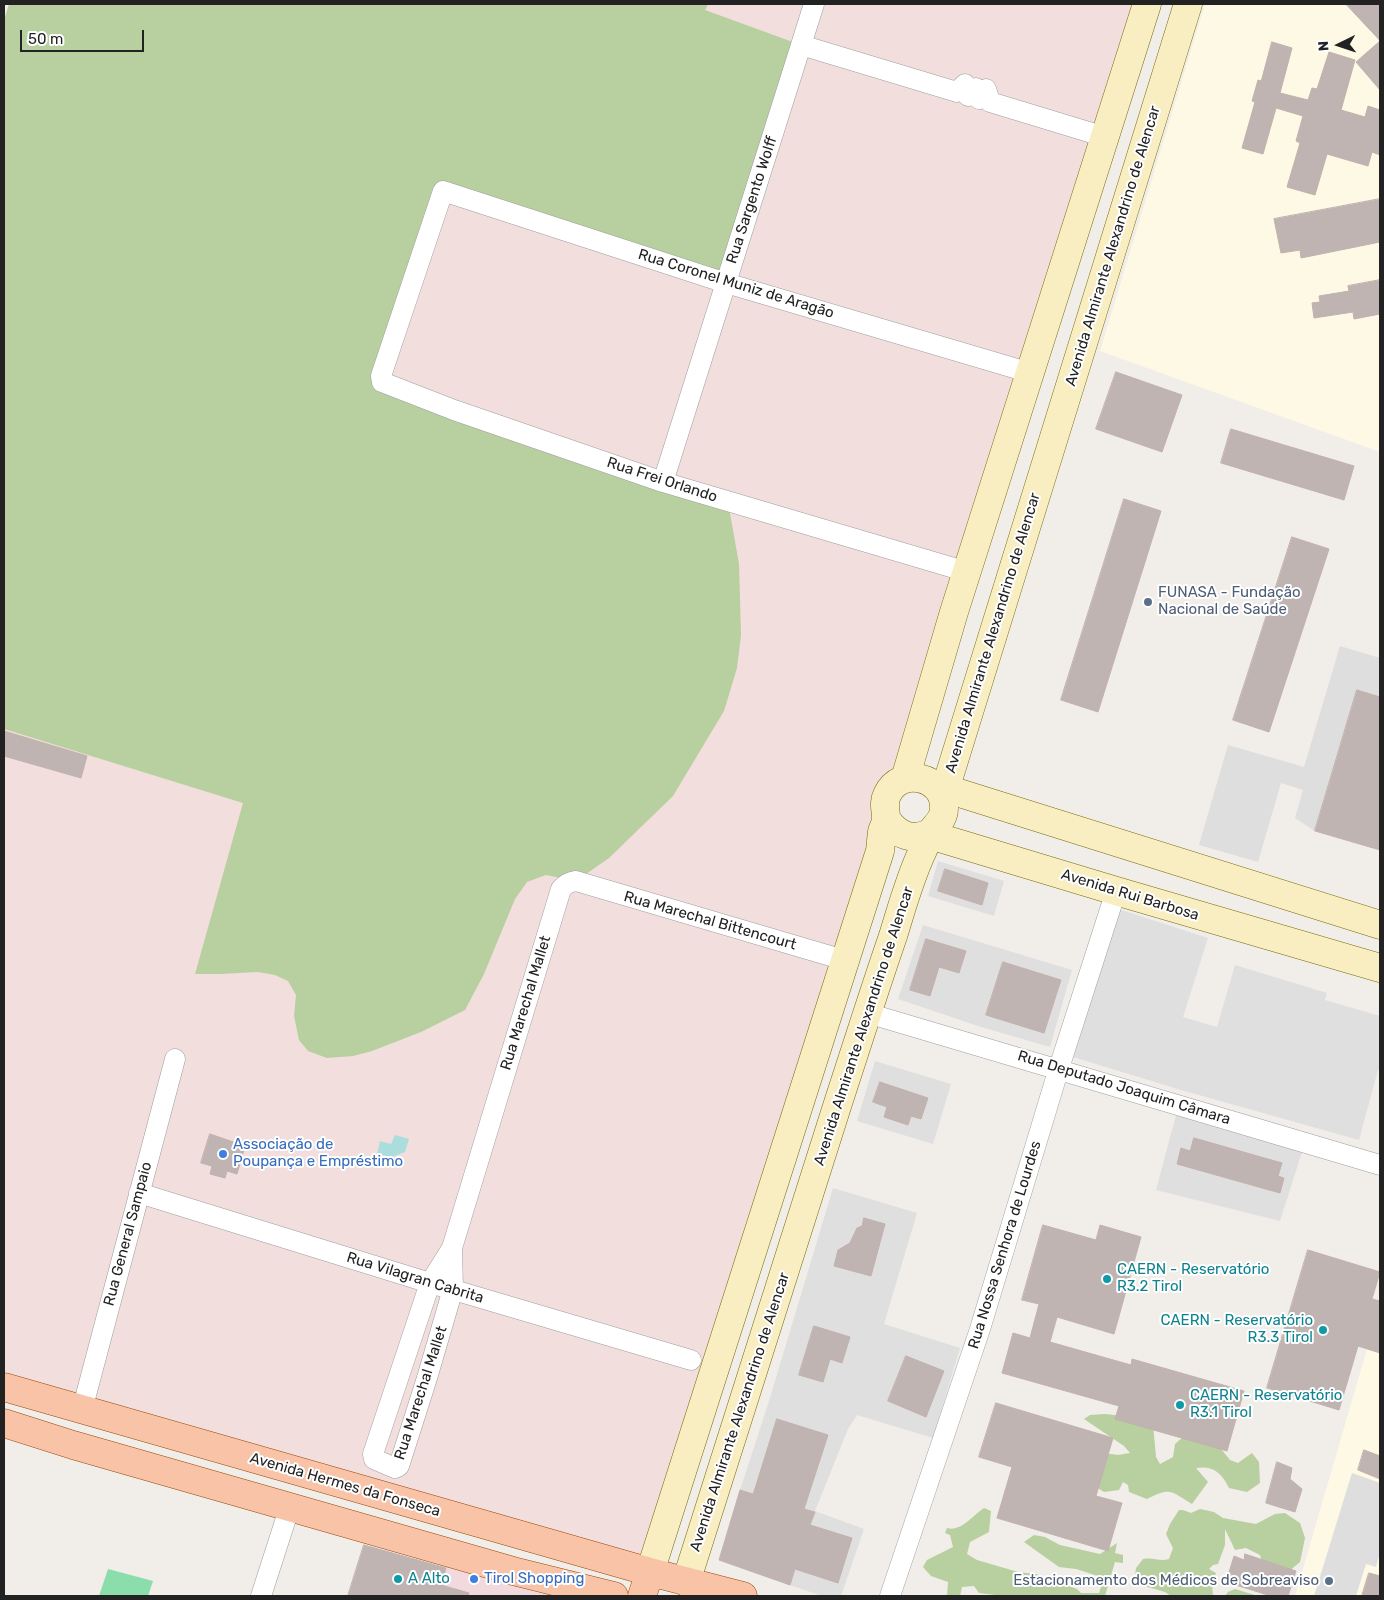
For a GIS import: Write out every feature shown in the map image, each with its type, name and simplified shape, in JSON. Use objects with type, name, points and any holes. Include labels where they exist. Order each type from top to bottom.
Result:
[{"type":"main road","points":[[905,778],[954,612],[1147,4]]},
{"type":"main road","name":"Avenida Almirante Alexandrino de Alencar","points":[[683,1589],[867,1013],[916,866],[930,833],[942,818],[944,809],[940,791],[948,780],[1188,4]]},
{"type":"main road","points":[[1085,203],[1122,216]]},
{"type":"main road","points":[[1017,416],[1056,430]]},
{"type":"main road","points":[[646,1584],[880,851],[882,830],[887,820],[884,808],[887,796],[894,785],[905,778],[924,779],[940,791],[953,791],[1380,925]]},
{"type":"main road","name":"Avenida Rui Barbosa","points":[[887,820],[898,833],[906,836],[923,836],[930,833],[1116,891],[1380,968]]},
{"type":"main road","points":[[880,851],[884,845],[891,842],[906,842],[917,851],[916,866]]},
{"type":"main road","points":[[916,866],[939,847],[961,844]]},
{"type":"main road","name":"Avenida Hermes da Fonseca","points":[[4,1387],[646,1584],[743,1596]]},
{"type":"main road","points":[[4,1423],[73,1445],[513,1571],[614,1596]]},
{"type":"street","name":"Rua Sargento Wolff","points":[[663,482],[814,4]]},
{"type":"street","points":[[801,45],[957,92],[965,84],[968,96],[976,88],[979,99],[986,89],[990,102],[1092,133]]},
{"type":"street","name":"Rua Coronel Muniz de Aragão","points":[[383,373],[443,191],[726,283],[1031,373]]},
{"type":"street","name":"Rua Frei Orlando","points":[[383,373],[381,379],[386,385],[663,482],[954,568]]},
{"type":"street","name":"Rua Marechal Mallet","points":[[452,1248],[453,1289],[399,1466],[395,1468],[374,1459],[373,1454],[430,1283],[452,1248],[561,889],[569,882],[576,882]]},
{"type":"street","name":"Rua Marechal Bittencourt","points":[[576,882],[844,960]]},
{"type":"street","name":"Rua Nossa Senhora de Lourdes","points":[[890,1596],[980,1329],[1059,1068],[1116,891]]},
{"type":"street","name":"Rua Deputado Joaquim Câmara","points":[[867,1013],[1059,1068],[1380,1165]]},
{"type":"street","name":"Rua General Sampaio","points":[[82,1410],[175,1059]]},
{"type":"street","name":"Rua Vilagran Cabrita","points":[[139,1193],[430,1283],[691,1360]]},
{"type":"street","points":[[261,1596],[290,1506]]},
{"type":"shaded area","points":[[450,4],[1134,4],[1021,355],[923,677],[645,1552],[639,1555],[4,1377],[4,729],[216,794]]},
{"type":"shaded area","points":[[1205,4],[1380,4],[1380,452],[1100,351]]},
{"type":"shaded area","points":[[1340,646],[1380,658],[1380,697],[1357,690],[1315,831],[1295,818],[1303,790],[1281,783],[1258,862],[1199,845],[1228,745],[1304,767]]},
{"type":"shaded area","points":[[938,861],[1004,881],[994,916],[928,896]]},
{"type":"shaded area","points":[[1109,906],[1208,938],[1183,1017],[1217,1027],[1235,965],[1327,993],[1325,1000],[1380,1016],[1380,1070],[1378,1070],[1359,1140],[1181,1090],[1063,1054]]},
{"type":"shaded area","points":[[923,925],[1072,970],[1050,1047],[978,1026],[898,999]]},
{"type":"shaded area","points":[[875,1061],[951,1084],[933,1144],[857,1121]]},
{"type":"shaded area","points":[[1176,1115],[1302,1152],[1280,1221],[1156,1190]]},
{"type":"shaded area","points":[[833,1188],[917,1213],[884,1324],[960,1348],[933,1438],[857,1415],[848,1429],[815,1511],[864,1529],[841,1596],[822,1596],[790,1585],[815,1512],[740,1490],[769,1401]]},
{"type":"shaded area","points":[[1380,1300],[1380,1596],[1295,1596],[1367,1349]]},
{"type":"shaded area","points":[[1352,1473],[1380,1483],[1380,1552],[1376,1567],[1366,1564],[1356,1596],[1314,1596]]},
{"type":"shaded area","name":"Tirol Shopping","points":[[448,1562],[562,1596],[437,1596]]},
{"type":"green space","points":[[9,4],[708,4],[705,10],[801,45],[726,283],[444,191],[383,373],[728,502],[739,564],[741,635],[737,668],[724,711],[673,796],[609,858],[576,881],[546,875],[527,882],[515,899],[484,974],[465,1010],[421,1032],[372,1051],[353,1056],[327,1058],[308,1051],[299,1040],[294,1016],[296,995],[288,981],[275,975],[258,972],[195,974],[243,803],[4,729],[4,20]]},
{"type":"green space","points":[[1090,1415],[1123,1416],[1153,1424],[1156,1457],[1160,1464],[1173,1457],[1175,1444],[1190,1431],[1217,1444],[1230,1460],[1238,1463],[1252,1453],[1259,1462],[1260,1483],[1247,1492],[1229,1488],[1220,1474],[1212,1469],[1202,1467],[1196,1468],[1208,1482],[1192,1504],[1170,1492],[1161,1493],[1147,1499],[1129,1492],[1128,1485],[1123,1482],[1119,1490],[1104,1492],[1093,1485],[1103,1453],[1118,1455],[1130,1453],[1124,1446],[1084,1419]]},
{"type":"green space","points":[[984,1508],[991,1511],[989,1532],[970,1542],[967,1554],[977,1560],[1018,1572],[1036,1574],[1077,1589],[1081,1593],[1099,1593],[1104,1578],[1076,1569],[1059,1567],[1024,1542],[1034,1535],[1045,1537],[1060,1545],[1100,1554],[1117,1543],[1115,1553],[1123,1555],[1123,1563],[1115,1562],[1105,1596],[1003,1596],[979,1593],[974,1586],[962,1587],[960,1596],[947,1596],[948,1582],[931,1576],[923,1567],[927,1560],[953,1547],[950,1535],[945,1533],[947,1528],[952,1529],[962,1526]]},
{"type":"green space","points":[[1200,1509],[1214,1512],[1223,1518],[1256,1524],[1275,1514],[1285,1513],[1300,1523],[1305,1538],[1300,1562],[1288,1572],[1263,1566],[1260,1555],[1246,1548],[1235,1550],[1225,1529],[1225,1545],[1218,1564],[1213,1565],[1209,1569],[1216,1573],[1212,1584],[1213,1596],[1171,1596],[1165,1592],[1134,1583],[1136,1568],[1143,1559],[1169,1559],[1173,1548],[1166,1534],[1179,1510],[1191,1513]]},
{"type":"green space","points":[[108,1569],[153,1581],[148,1596],[99,1596]]},
{"type":"green space","points":[[1235,1589],[1258,1596],[1225,1596],[1228,1592]]},
{"type":"water","points":[[395,1135],[409,1139],[405,1152],[392,1157],[377,1154],[380,1141],[391,1144]]},
{"type":"building","points":[[1346,4],[1380,4],[1380,41]]},
{"type":"building","points":[[1380,41],[1380,90],[1356,62]]},
{"type":"building","points":[[1272,42],[1292,48],[1280,93],[1308,100],[1312,88],[1317,89],[1329,52],[1355,60],[1341,110],[1365,117],[1368,106],[1380,110],[1380,155],[1372,152],[1368,166],[1327,154],[1315,195],[1287,187],[1300,143],[1296,141],[1303,116],[1276,108],[1263,154],[1242,148],[1255,102],[1252,101],[1258,80],[1261,81]]},
{"type":"building","points":[[1380,199],[1380,242],[1301,258],[1300,250],[1281,253],[1274,219]]},
{"type":"building","points":[[1380,280],[1380,314],[1354,319],[1353,312],[1314,318],[1312,303],[1320,302],[1319,296],[1349,291],[1348,286]]},
{"type":"building","points":[[1116,372],[1182,395],[1162,452],[1096,429]]},
{"type":"building","points":[[1231,429],[1354,466],[1344,500],[1221,463]]},
{"type":"building","points":[[1124,499],[1161,511],[1098,712],[1061,700]]},
{"type":"building","points":[[1292,537],[1329,549],[1269,732],[1233,720]]},
{"type":"building","points":[[1357,690],[1380,697],[1380,850],[1315,831]]},
{"type":"building","points":[[4,731],[87,756],[81,778],[4,756]]},
{"type":"building","points":[[945,869],[988,883],[982,905],[938,891]]},
{"type":"building","points":[[926,939],[966,951],[959,973],[939,967],[930,996],[910,990]]},
{"type":"building","points":[[1003,962],[1061,980],[1044,1033],[986,1015]]},
{"type":"building","points":[[880,1082],[928,1098],[921,1119],[911,1116],[908,1125],[884,1117],[887,1107],[873,1102]]},
{"type":"building","name":"Associação de Poupança e Empréstimo","points":[[210,1134],[245,1146],[237,1174],[227,1171],[225,1178],[210,1174],[212,1166],[201,1163]]},
{"type":"building","points":[[1194,1138],[1282,1163],[1278,1176],[1284,1178],[1280,1193],[1177,1164],[1181,1148],[1190,1151]]},
{"type":"building","points":[[864,1218],[885,1224],[871,1276],[834,1266],[838,1250],[850,1243],[857,1228],[862,1226]]},
{"type":"building","points":[[1043,1225],[1096,1240],[1100,1225],[1141,1237],[1114,1334],[1057,1317],[1050,1342],[1131,1365],[1132,1359],[1244,1391],[1227,1451],[1115,1419],[1119,1406],[1002,1373],[1013,1333],[1030,1338],[1039,1304],[1022,1300]]},
{"type":"building","name":"CAERN - Reservatório R3.3 Tirol","points":[[1308,1250],[1380,1272],[1372,1299],[1380,1301],[1380,1353],[1358,1346],[1339,1410],[1267,1388]]},
{"type":"building","points":[[814,1326],[850,1337],[842,1363],[830,1359],[823,1382],[799,1375]]},
{"type":"building","points":[[906,1356],[944,1371],[926,1417],[888,1401]]},
{"type":"building","points":[[996,1403],[1113,1438],[1096,1496],[1122,1503],[1108,1551],[997,1518],[1012,1467],[979,1457]]},
{"type":"building","points":[[777,1419],[828,1435],[804,1509],[815,1512],[810,1525],[852,1538],[838,1583],[795,1569],[790,1585],[719,1560],[740,1490],[753,1494]]},
{"type":"building","points":[[1364,1450],[1380,1456],[1380,1479],[1358,1470]]},
{"type":"building","points":[[1277,1462],[1292,1468],[1290,1479],[1302,1489],[1295,1512],[1266,1503]]},
{"type":"building","name":"A Alto","points":[[364,1545],[446,1568],[441,1585],[469,1593],[468,1596],[348,1596]]},
{"type":"building","points":[[1245,1554],[1296,1571],[1288,1596],[1271,1596],[1226,1582],[1234,1556],[1244,1560]]},
{"type":"building","points":[[1369,1573],[1380,1576],[1380,1596],[1362,1596]]},
{"type":"place","name":"FUNASA - Fundação Nacional de Saúde","points":[[1148,602]]},
{"type":"place","name":"Associação de Poupança e Empréstimo","points":[[223,1154]]},
{"type":"place","name":"CAERN - Reservatório R3.2 Tirol","points":[[1107,1279]]},
{"type":"place","name":"CAERN - Reservatório R3.3 Tirol","points":[[1323,1330]]},
{"type":"place","name":"CAERN - Reservatório R3.1 Tirol","points":[[1180,1405]]},
{"type":"place","name":"A Alto","points":[[398,1579]]},
{"type":"place","name":"Tirol Shopping","points":[[474,1579]]},
{"type":"place","name":"Estacionamento dos Médicos de Sobreaviso","points":[[1329,1581]]}]
